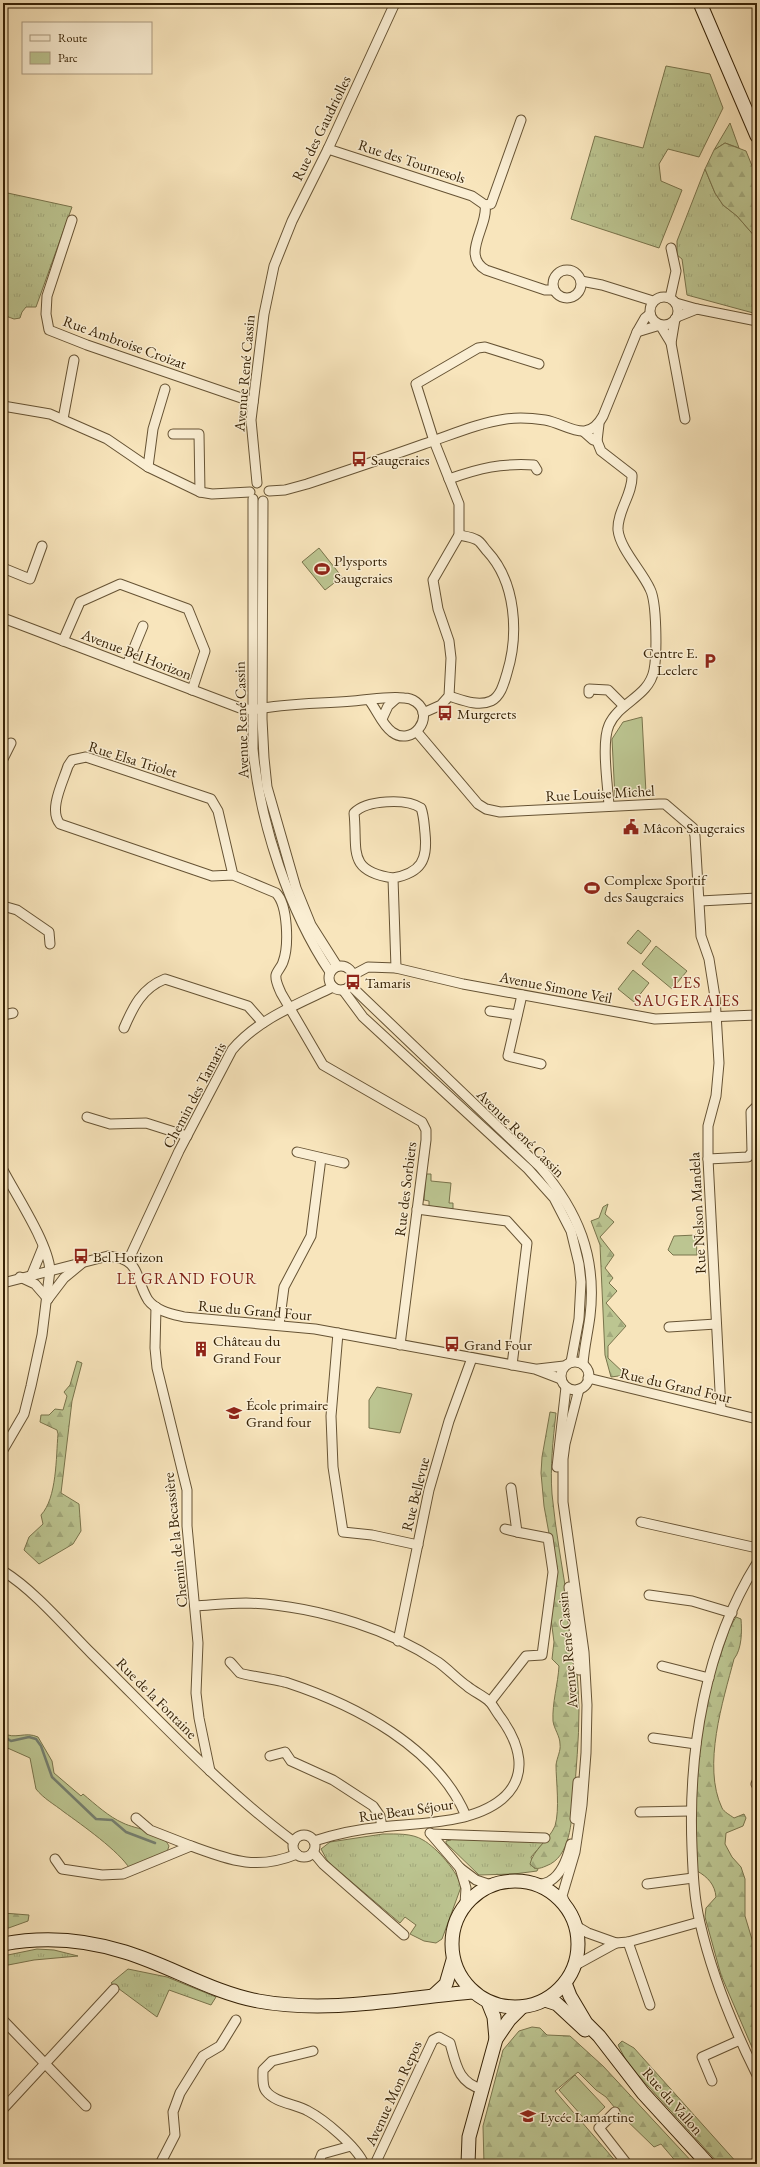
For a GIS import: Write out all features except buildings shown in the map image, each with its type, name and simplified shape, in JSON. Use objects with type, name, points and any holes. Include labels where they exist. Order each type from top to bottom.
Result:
[{"type":"street","name":"Rue des Gaudriolles","points":[[274,266],[292,221],[328,149],[395,3]]},
{"type":"street","points":[[700,3],[757,136]]},
{"type":"street","points":[[521,120],[491,204],[485,205],[486,216],[475,249],[476,260],[479,266],[545,290],[554,290]]},
{"type":"street","name":"Rue des Tournesols","points":[[328,149],[472,196],[485,205]]},
{"type":"street","name":"Rue Ambroise Croizat","points":[[72,220],[47,296],[46,314],[49,330],[87,345],[253,402]]},
{"type":"street","points":[[671,248],[676,271],[673,301],[676,318],[671,343]]},
{"type":"street","name":"Avenue René Cassin","points":[[257,483],[252,438],[253,402],[264,314],[274,266]]},
{"type":"street","points":[[562,271],[576,273],[581,281],[580,290],[574,297],[565,299],[560,297],[554,290],[553,281],[558,273],[562,271]]},
{"type":"street","points":[[581,281],[602,285],[653,301]]},
{"type":"street","points":[[685,419],[671,343],[660,325],[654,321],[650,314],[653,301],[661,297],[697,309],[757,321]]},
{"type":"street","points":[[638,332],[660,325],[669,324],[676,318],[697,309]]},
{"type":"street","points":[[609,806],[605,735],[610,723],[624,706],[633,701],[650,682],[654,670],[655,653],[653,596],[646,580],[623,545],[618,531],[619,520],[632,482],[632,475],[628,470],[601,451],[597,441],[599,424],[638,332],[645,318],[650,314]]},
{"type":"street","points":[[423,713],[441,705],[449,696],[451,664],[449,641],[438,609],[433,580],[459,535],[459,504],[434,441],[416,384],[478,348],[485,347],[539,364]]},
{"type":"street","points":[[62,419],[74,360]]},
{"type":"street","points":[[148,467],[153,429],[165,389]]},
{"type":"street","points":[[3,406],[50,414],[62,419],[107,439],[148,467],[200,492],[252,496],[259,502],[264,501],[268,497],[269,491],[265,485],[257,483],[251,488],[252,496]]},
{"type":"street","points":[[269,491],[285,490],[307,484],[472,428],[505,419],[522,418],[546,420],[584,432],[593,440],[597,441]]},
{"type":"street","points":[[584,432],[599,424]]},
{"type":"street","points":[[173,434],[199,434],[200,492]]},
{"type":"street","points":[[449,479],[492,466],[510,464],[534,465],[537,470]]},
{"type":"street","name":"Avenue René Cassin","points":[[252,496],[258,709]]},
{"type":"street","name":"Avenue René Cassin","points":[[264,501],[255,769],[263,812],[288,894],[313,945],[333,969]]},
{"type":"street","points":[[449,696],[478,704],[490,701],[497,696],[504,684],[512,655],[513,627],[510,598],[504,580],[491,555],[477,540],[459,535]]},
{"type":"street","points":[[3,568],[30,579],[42,546]]},
{"type":"street","points":[[63,641],[80,602],[120,584],[188,609],[205,651],[192,690]]},
{"type":"street","name":"Avenue Bel Horizon","points":[[3,618],[240,708],[258,709],[397,698]]},
{"type":"street","points":[[127,665],[143,626]]},
{"type":"street","points":[[589,693],[589,689],[608,690],[624,706]]},
{"type":"street","points":[[369,700],[382,719],[389,729],[399,736],[412,735],[417,732],[422,723],[423,713],[416,702],[410,699],[397,698],[388,706],[382,719]]},
{"type":"street","name":"Rue Louise Michel","points":[[417,732],[478,804],[486,809],[506,812],[665,804],[693,828],[695,836],[700,901],[701,936],[708,959],[716,1016]]},
{"type":"street","points":[[3,759],[11,743]]},
{"type":"street","name":"Rue Elsa Triolet","points":[[233,875],[218,811],[211,798],[86,757],[72,760],[68,766],[55,810],[55,818],[60,824],[212,876],[233,875],[280,896],[286,919],[286,942],[284,961],[276,975],[281,993],[290,1008]]},
{"type":"street","points":[[410,802],[421,808],[426,850],[424,859],[417,869],[405,876],[393,878],[372,874],[359,863],[356,854],[354,813],[359,807],[378,803],[410,802]]},
{"type":"street","points":[[393,878],[396,968]]},
{"type":"street","points":[[700,901],[757,898]]},
{"type":"street","points":[[3,906],[17,910],[49,932],[50,944]]},
{"type":"street","points":[[345,966],[353,974],[347,988],[333,987],[329,980],[333,969],[345,966]]},
{"type":"street","name":"Avenue Simone Veil","points":[[353,974],[368,968],[396,968],[464,984],[655,1019],[757,1015]]},
{"type":"street","points":[[124,1028],[137,999],[156,983],[164,980],[248,1006],[263,1023]]},
{"type":"street","name":"Chemin des Tamaris","points":[[128,1261],[156,1197],[232,1050],[244,1035],[263,1023],[333,987]]},
{"type":"street","name":"Avenue René Cassin","points":[[347,988],[363,1017],[528,1169],[554,1198],[571,1231],[579,1264],[581,1282],[579,1319],[568,1364]]},
{"type":"street","name":"Avenue René Cassin","points":[[347,988],[540,1167],[566,1200],[586,1247],[591,1282],[590,1316],[583,1364]]},
{"type":"street","points":[[522,995],[508,1056],[541,1064]]},
{"type":"street","name":"Rue des Sorbiers","points":[[290,1008],[322,1065],[422,1122],[426,1130],[426,1140],[400,1345]]},
{"type":"street","points":[[490,1011],[517,1015]]},
{"type":"street","points":[[3,1014],[13,1013]]},
{"type":"street","name":"Rue Nelson Mandela","points":[[716,1016],[719,1079],[708,1126],[708,1158],[721,1410]]},
{"type":"street","points":[[708,1158],[748,1157],[752,1152],[751,1112],[757,1106]]},
{"type":"street","points":[[87,1117],[110,1124],[146,1123],[187,1136]]},
{"type":"street","points":[[297,1152],[344,1163]]},
{"type":"street","points":[[279,1325],[284,1287],[311,1236],[321,1158]]},
{"type":"street","points":[[3,1170],[44,1247],[49,1260],[50,1270],[48,1299],[42,1335],[24,1414],[3,1450]]},
{"type":"street","points":[[417,1209],[507,1221],[527,1243],[512,1365]]},
{"type":"street","points":[[32,1274],[44,1247]]},
{"type":"street","points":[[3,1283],[20,1277],[108,1256],[120,1257],[128,1261]]},
{"type":"street","name":"Rue du Grand Four","points":[[128,1261],[134,1266],[148,1300],[156,1307],[167,1313],[184,1318],[279,1325],[338,1333],[535,1369],[564,1383]]},
{"type":"street","points":[[48,1299],[64,1278],[82,1262]]},
{"type":"street","points":[[20,1277],[35,1284],[48,1299]]},
{"type":"street","name":"Chemin de la Becassière","points":[[156,1307],[155,1348],[157,1368],[187,1490],[187,1526],[198,1643],[196,1693],[199,1718],[210,1771]]},
{"type":"street","points":[[669,1327],[716,1324]]},
{"type":"street","points":[[338,1333],[331,1416],[333,1467],[343,1532],[372,1535],[418,1545]]},
{"type":"street","name":"Rue Bellevue","points":[[398,1641],[429,1490],[449,1421],[472,1358]]},
{"type":"street","points":[[568,1364],[583,1364],[588,1371],[586,1384],[579,1389],[564,1383],[561,1374],[568,1364]]},
{"type":"street","name":"Rue du Grand Four","points":[[535,1369],[568,1364]]},
{"type":"street","name":"Rue du Grand Four","points":[[588,1378],[757,1419]]},
{"type":"street","name":"Avenue René Cassin","points":[[538,1885],[551,1881],[564,1865],[570,1850],[574,1833],[581,1748],[582,1699],[579,1661],[558,1500],[557,1458],[564,1383]]},
{"type":"street","name":"Avenue René Cassin","points":[[568,1909],[562,1896],[575,1852],[582,1806],[587,1705],[584,1652],[563,1502],[564,1452],[579,1389]]},
{"type":"street","points":[[511,1488],[517,1532]]},
{"type":"street","points":[[641,1522],[757,1548]]},
{"type":"street","points":[[490,1702],[526,1656],[542,1655],[553,1572],[548,1538],[505,1529]]},
{"type":"street","points":[[757,1563],[747,1579],[732,1613],[709,1678],[696,1744],[690,1811],[693,1878],[699,1922],[714,1970],[740,2040],[757,2075]]},
{"type":"street","name":"Rue de la Fontaine","points":[[3,1571],[12,1576],[52,1613],[210,1771],[258,1815],[294,1842]]},
{"type":"street","points":[[649,1595],[692,1601],[732,1613]]},
{"type":"street","name":"Rue Beau Séjour","points":[[195,1606],[245,1603],[289,1607],[357,1623],[398,1641],[438,1663],[490,1702],[510,1730],[518,1749],[520,1760],[519,1769],[510,1790],[502,1799],[490,1807],[466,1816],[422,1824],[382,1827],[336,1834],[314,1841]]},
{"type":"street","points":[[230,1662],[242,1674],[262,1676],[286,1682],[329,1697],[366,1715],[385,1728],[428,1763],[444,1780],[460,1802],[466,1816]]},
{"type":"street","points":[[662,1666],[709,1678]]},
{"type":"street","points":[[653,1738],[696,1744]]},
{"type":"street","points":[[270,1756],[285,1752],[291,1761],[332,1780],[368,1802],[374,1806],[380,1816],[382,1827]]},
{"type":"street","points":[[640,1812],[690,1811]]},
{"type":"street","points":[[136,1818],[150,1830],[191,1846],[242,1863],[282,1860],[297,1854],[303,1856],[313,1852]]},
{"type":"street","points":[[422,1824],[460,1868],[476,1880],[491,1885]]},
{"type":"street","points":[[431,1834],[546,1838]]},
{"type":"street","points":[[297,1854],[294,1848],[294,1842],[298,1837],[304,1835],[314,1841],[313,1852],[323,1864],[404,1935]]},
{"type":"street","points":[[55,1859],[62,1869],[102,1875],[123,1874],[191,1846]]},
{"type":"street","points":[[460,1868],[466,1888],[465,1904]]},
{"type":"street","points":[[647,1884],[693,1878]]},
{"type":"street","points":[[434,1995],[446,1984],[453,1960],[452,1935],[456,1919],[465,1904],[477,1893],[491,1885],[507,1881],[522,1881],[538,1885],[557,1897],[568,1909],[576,1926],[578,1953],[574,1966],[565,1983],[545,2000],[522,2007],[499,2006],[488,2002],[472,1992],[459,1974],[453,1960]]},
{"type":"street","points":[[574,1966],[616,1943],[628,1942],[699,1922]]},
{"type":"street","points":[[576,1926],[588,1933],[616,1943]]},
{"type":"street","points":[[3,1944],[43,1938],[86,1942],[126,1952],[222,1992],[274,2004],[308,2006],[375,2003],[434,1995],[472,1992]]},
{"type":"street","points":[[628,1942],[650,2005]]},
{"type":"street","name":"Rue du Vallon","points":[[565,1983],[570,1996],[586,2023],[599,2036],[643,2092],[708,2164]]},
{"type":"street","points":[[3,2109],[114,1989]]},
{"type":"street","name":"Rue du Vallon","points":[[545,2000],[557,2004],[565,2010],[616,2058]]},
{"type":"street","points":[[488,2002],[494,2017],[496,2039]]},
{"type":"street","points":[[468,2164],[468,2138],[496,2039],[509,2020],[522,2007]]},
{"type":"street","points":[[3,2020],[86,2106]]},
{"type":"street","points":[[160,2164],[174,2135],[173,2112],[180,2093],[203,2056],[220,2046],[236,2020]]},
{"type":"street","name":"Avenue Mon Repos","points":[[375,2164],[433,2040],[439,2037],[450,2043],[459,2075],[473,2086],[482,2089]]},
{"type":"street","points":[[712,2081],[702,2057],[740,2040]]},
{"type":"street","points":[[313,2051],[272,2061],[264,2070],[263,2080],[265,2090],[272,2096],[308,2111],[352,2146],[360,2154],[364,2164]]},
{"type":"street","points":[[614,2112],[599,2128],[627,2164]]},
{"type":"street","points":[[318,2164],[322,2154],[352,2146]]},
{"type":"green space","points":[[666,66],[710,74],[723,108],[699,157],[668,149],[659,164],[661,181],[682,190],[659,248],[571,219],[595,136],[643,148]]},
{"type":"green space","points":[[730,123],[739,148],[725,143],[714,150]]},
{"type":"green space","points":[[725,143],[746,151],[757,178],[757,239],[737,216],[723,205],[715,193],[705,169],[714,150]]},
{"type":"green space","points":[[705,169],[715,193],[723,205],[737,216],[757,239],[757,314],[687,295],[682,259],[677,255],[677,241]]},
{"type":"green space","points":[[3,192],[72,207],[36,307],[26,307],[20,318],[14,319],[3,315]]},
{"type":"green space","name":"Plysports Saugeraies","points":[[319,548],[342,577],[325,590],[302,562]]},
{"type":"green space","points":[[642,717],[646,793],[615,798],[612,739],[623,722]]},
{"type":"green space","points":[[638,930],[651,941],[641,954],[627,943]]},
{"type":"green space","points":[[656,946],[687,971],[672,989],[642,964]]},
{"type":"green space","points":[[633,970],[649,983],[634,1002],[618,989]]},
{"type":"green space","points":[[426,1174],[431,1174],[431,1181],[451,1183],[449,1203],[453,1203],[453,1209],[429,1206],[429,1201],[424,1200]]},
{"type":"green space","points":[[608,1204],[605,1214],[614,1222],[600,1237],[614,1255],[605,1268],[613,1278],[609,1283],[617,1291],[606,1303],[626,1326],[608,1346],[608,1358],[626,1375],[611,1377],[605,1355],[600,1245],[591,1221],[599,1218],[603,1207]]},
{"type":"green space","points":[[696,1235],[697,1255],[673,1255],[668,1250],[674,1236]]},
{"type":"green space","points":[[77,1361],[82,1363],[72,1401],[61,1493],[79,1504],[81,1531],[73,1544],[39,1564],[24,1550],[29,1537],[43,1524],[41,1515],[50,1498],[55,1477],[58,1434],[57,1430],[40,1422],[41,1415],[49,1415],[55,1409],[63,1410],[67,1396],[64,1392],[70,1385]]},
{"type":"green space","points":[[377,1387],[412,1394],[400,1433],[369,1428],[369,1400]]},
{"type":"green space","points":[[550,1412],[556,1413],[551,1484],[555,1521],[572,1629],[578,1683],[579,1721],[574,1798],[568,1837],[565,1847],[554,1861],[544,1867],[537,1868],[530,1864],[534,1854],[555,1826],[558,1803],[556,1765],[560,1747],[560,1741],[553,1721],[553,1707],[559,1666],[552,1659],[554,1642],[551,1619],[556,1572],[544,1506],[541,1473],[542,1457]]},
{"type":"green space","points":[[736,1617],[741,1619],[741,1640],[739,1650],[734,1659],[720,1714],[714,1753],[714,1773],[716,1791],[722,1808],[734,1818],[744,1814],[746,1818],[743,1826],[726,1833],[725,1844],[732,1857],[741,1867],[745,1879],[745,1916],[757,1956],[757,2059],[721,1975],[705,1917],[706,1908],[716,1897],[714,1889],[708,1879],[697,1871],[696,1805],[699,1738],[714,1674],[730,1627]]},
{"type":"green space","points":[[3,1733],[12,1736],[33,1735],[38,1737],[52,1761],[54,1773],[81,1796],[83,1794],[113,1817],[160,1837],[169,1846],[167,1852],[130,1869],[118,1854],[109,1846],[39,1793],[36,1789],[30,1758],[3,1746]]},
{"type":"green space","points":[[383,1834],[409,1835],[428,1843],[452,1868],[459,1881],[461,1887],[442,1939],[436,1943],[424,1941],[410,1934],[416,1925],[405,1917],[400,1923],[334,1867],[327,1860],[321,1849],[330,1842]]},
{"type":"green space","points":[[451,1838],[544,1842],[531,1857],[534,1868],[538,1869],[537,1871],[514,1874],[479,1875],[446,1843],[446,1841],[451,1840]]},
{"type":"green space","points":[[3,1913],[29,1915],[28,1921],[3,1930]]},
{"type":"green space","points":[[37,1949],[54,1950],[78,1956],[34,1960],[3,1966],[3,1956]]},
{"type":"green space","points":[[128,1969],[167,1977],[216,1997],[211,2005],[169,1990],[157,2017],[111,1983]]},
{"type":"green space","points":[[532,2027],[540,2028],[547,2035],[570,2036],[603,2066],[694,2164],[678,2164],[661,2144],[654,2147],[619,2113],[606,2097],[596,2090],[578,2072],[555,2091],[618,2164],[484,2164],[483,2126],[503,2050],[519,2031]]},
{"type":"green space","points":[[622,2041],[634,2048],[738,2164],[719,2164],[628,2064],[618,2045]]},
{"type":"green space","points":[[575,2075],[605,2107],[588,2123],[559,2090]]},
{"type":"waterway","points":[[3,1736],[11,1741],[29,1737],[36,1739],[41,1746],[52,1777],[96,1819],[112,1820],[126,1832],[155,1843]]},
{"type":"place","name":"Saugeraies","points":[[359,459]]},
{"type":"place","name":"Plysports Saugeraies","points":[[322,569]]},
{"type":"place","name":"Centre E. Leclerc","points":[[710,661]]},
{"type":"place","name":"Murgerets","points":[[445,713]]},
{"type":"place","name":"Mâcon Saugeraies","points":[[631,827]]},
{"type":"place","name":"Complexe Sportif des Saugeraies","points":[[592,888]]},
{"type":"place","name":"Tamaris","points":[[353,982]]},
{"type":"place","name":"Bel Horizon","points":[[81,1256]]},
{"type":"place","name":"Grand Four","points":[[452,1344]]},
{"type":"place","name":"Château du Grand Four","points":[[201,1349]]},
{"type":"place","name":"École primaire Grand four","points":[[234,1413]]},
{"type":"place","name":"Lycée Lamartine","points":[[528,2116]]},
{"type":"district","name":"LES SAUGERAIES","points":[[687,991]]},
{"type":"district","name":"LE GRAND FOUR","points":[[187,1278]]}]
